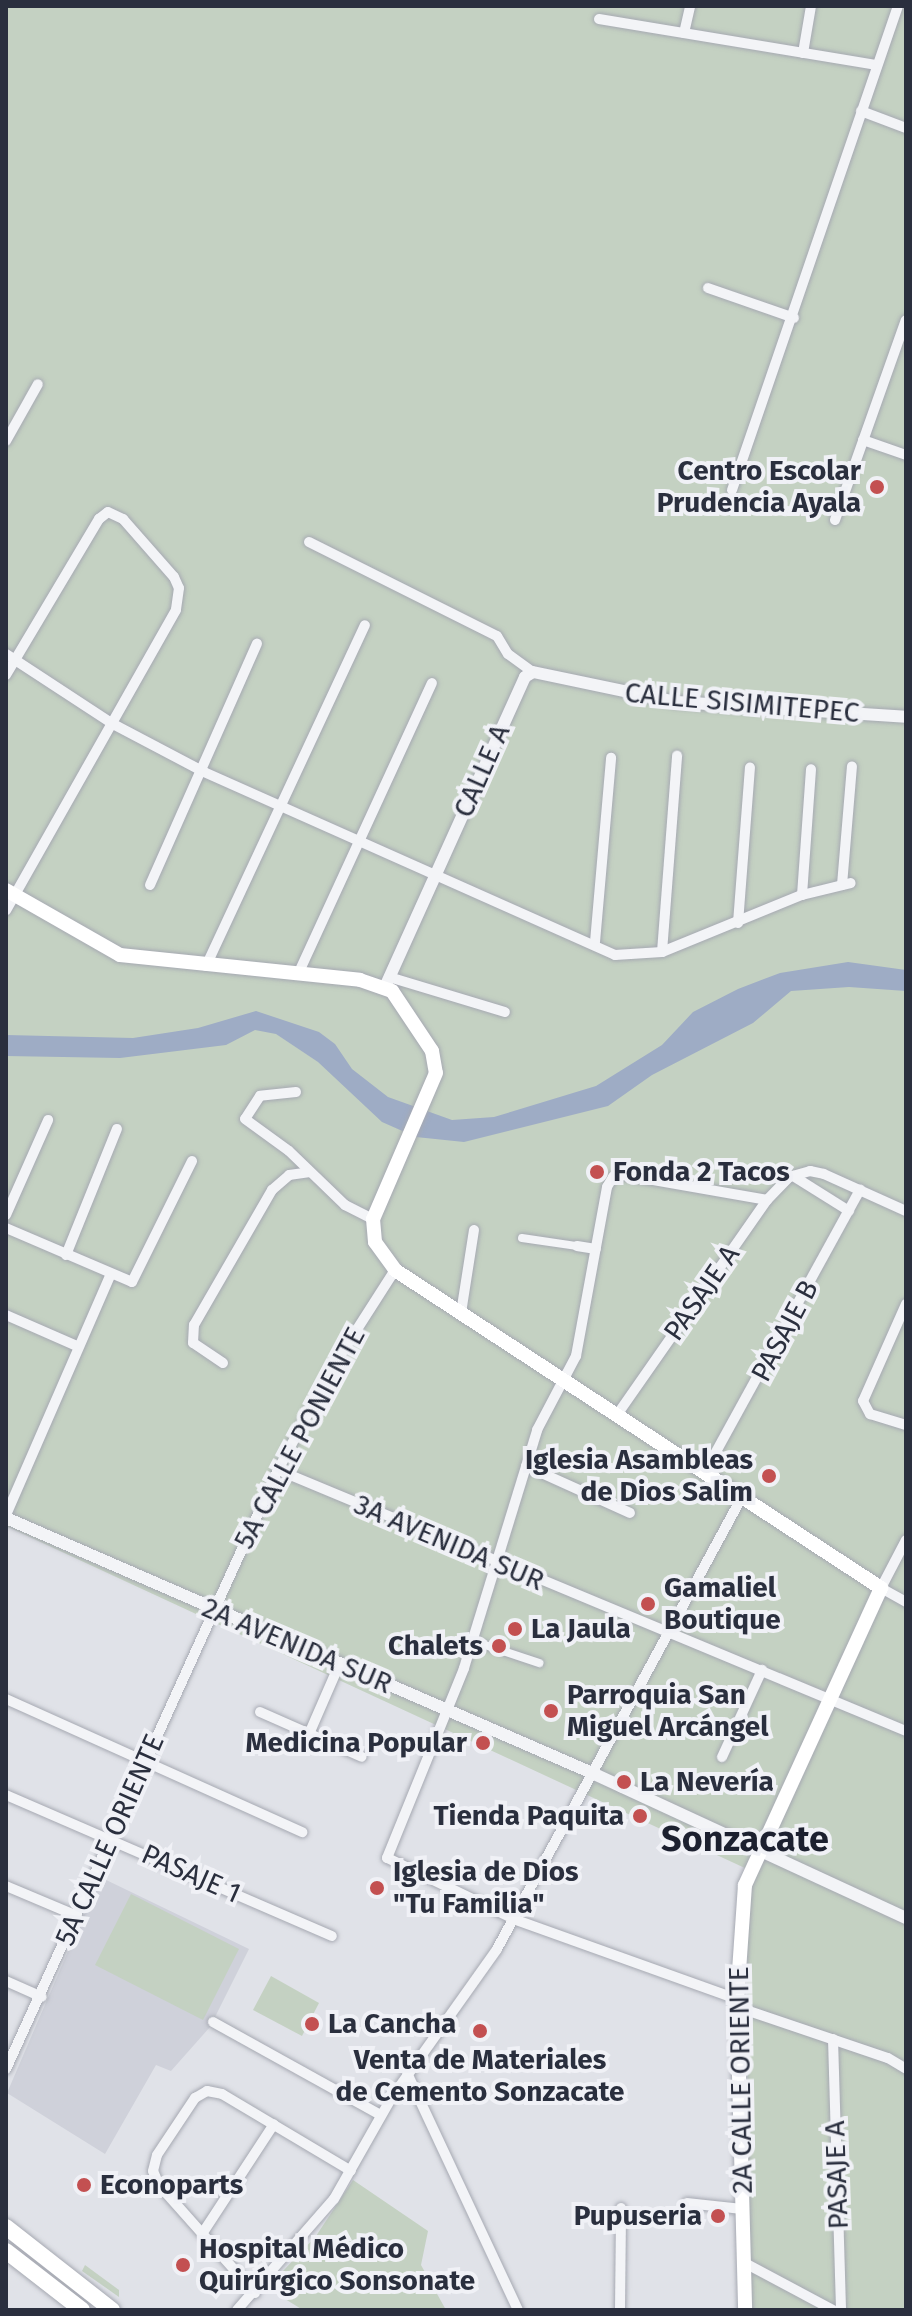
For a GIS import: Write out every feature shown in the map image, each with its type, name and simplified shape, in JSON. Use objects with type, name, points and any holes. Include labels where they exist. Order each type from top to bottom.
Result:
[{"type":"main road","points":[[11,893],[120,955],[387,982],[432,1051],[436,1073],[427,1100],[373,1219],[375,1242],[395,1270],[564,1376],[881,1588]]},
{"type":"main road","name":"2A CALLE ORIENTE","points":[[745,2310],[737,2003],[741,1907],[757,1852],[834,1699],[881,1588]]},
{"type":"main road","points":[[6,2227],[112,2310]]},
{"type":"main road","points":[[6,2251],[82,2310]]},
{"type":"street","points":[[684,33],[690,6]]},
{"type":"street","points":[[803,53],[811,6]]},
{"type":"street","points":[[732,490],[794,318],[898,6]]},
{"type":"street","points":[[599,19],[877,65]]},
{"type":"street","points":[[861,111],[906,128]]},
{"type":"street","points":[[708,288],[794,318]]},
{"type":"street","points":[[835,520],[906,320]]},
{"type":"street","points":[[6,441],[38,384]]},
{"type":"street","points":[[863,440],[906,455]]},
{"type":"street","points":[[6,675],[10,656],[99,519],[108,512],[123,519],[179,588],[176,610],[113,724],[11,893],[6,910]]},
{"type":"street","points":[[309,542],[497,636],[508,654],[533,672]]},
{"type":"street","points":[[206,966],[283,807],[365,625]]},
{"type":"street","points":[[150,885],[204,772],[257,644]]},
{"type":"street","points":[[10,656],[113,724],[204,772],[361,843],[595,942],[615,955],[662,952],[802,895],[846,884],[852,766]]},
{"type":"street","name":"CALLE SISIMITEPEC","points":[[533,672],[677,702],[906,717]]},
{"type":"street","name":"CALLE A","points":[[387,982],[525,677],[533,672]]},
{"type":"street","points":[[299,972],[432,683]]},
{"type":"street","points":[[662,952],[677,756]]},
{"type":"street","points":[[595,942],[611,758]]},
{"type":"street","points":[[738,923],[750,767]]},
{"type":"street","points":[[802,895],[811,769]]},
{"type":"street","points":[[387,982],[505,1012]]},
{"type":"street","points":[[296,1092],[260,1096],[245,1119],[345,1205],[373,1219]]},
{"type":"street","points":[[6,1215],[48,1120]]},
{"type":"street","points":[[66,1255],[117,1129]]},
{"type":"street","points":[[6,1228],[110,1276],[132,1282],[138,1276],[192,1161]]},
{"type":"street","points":[[223,1363],[193,1343],[194,1325],[272,1190],[289,1175],[310,1172]]},
{"type":"street","points":[[791,1177],[824,1174],[906,1211]]},
{"type":"street","points":[[767,1200],[613,1177],[576,1356],[553,1393],[526,1466],[449,1711],[387,1858],[514,1919],[906,2069]]},
{"type":"street","points":[[791,1177],[849,1211]]},
{"type":"street","name":"PASAJE A","points":[[619,1412],[767,1200],[791,1177]]},
{"type":"street","name":"PASAJE B","points":[[706,1470],[860,1190]]},
{"type":"street","points":[[461,1313],[474,1230]]},
{"type":"street","points":[[522,1238],[596,1249]]},
{"type":"street","name":"5A CALLE PONIENTE","points":[[212,1610],[278,1470],[331,1370],[395,1270]]},
{"type":"street","points":[[6,1517],[77,1346],[110,1276]]},
{"type":"street","points":[[906,1304],[863,1401],[870,1414],[906,1425]]},
{"type":"street","points":[[6,1315],[77,1346]]},
{"type":"street","points":[[526,1466],[630,1513]]},
{"type":"street","name":"3A AVENIDA SUR","points":[[278,1470],[495,1564],[834,1699],[906,1731]]},
{"type":"street","points":[[237,2310],[309,2233],[351,2171],[407,2073],[483,1971],[514,1919],[665,1632],[743,1495]]},
{"type":"street","name":"2A AVENIDA SUR","points":[[6,1517],[212,1610],[590,1772],[757,1852],[906,1918]]},
{"type":"street","points":[[906,1540],[881,1588],[906,1602]]},
{"type":"street","name":"5A CALLE ORIENTE","points":[[6,2069],[42,1997],[212,1610]]},
{"type":"street","points":[[473,1641],[539,1663]]},
{"type":"street","points":[[309,1734],[339,1665]]},
{"type":"street","points":[[722,1757],[762,1670]]},
{"type":"street","points":[[6,1699],[302,1832]]},
{"type":"street","points":[[260,1712],[362,1757]]},
{"type":"street","name":"PASAJE 1","points":[[6,1795],[332,1936]]},
{"type":"street","points":[[6,1886],[77,1916]]},
{"type":"street","points":[[6,1981],[42,1997]]},
{"type":"street","points":[[213,2022],[381,2115]]},
{"type":"street","name":"PASAJE A","points":[[833,2039],[841,2310]]},
{"type":"street","points":[[407,2073],[518,2310]]},
{"type":"street","points":[[255,2293],[159,2185],[153,2171],[157,2155],[195,2098],[207,2091],[222,2094],[351,2171]]},
{"type":"street","points":[[202,2234],[274,2124]]},
{"type":"street","points":[[687,2203],[742,2209]]},
{"type":"street","points":[[620,2310],[621,2208]]},
{"type":"street","points":[[743,2262],[833,2310]]},
{"type":"shaded area","points":[[100,1877],[249,1949],[210,2027],[171,2071],[156,2065],[105,2154],[7,2093]]},
{"type":"green space","points":[[6,6],[906,6],[906,2310],[748,2310],[747,1869],[6,1526]]},
{"type":"green space","points":[[131,1894],[239,1949],[203,2020],[95,1965]]},
{"type":"green space","points":[[271,1976],[319,2003],[302,2036],[253,2010]]},
{"type":"green space","points":[[353,2180],[428,2231],[421,2265],[446,2310],[303,2310],[267,2288],[316,2236]]},
{"type":"green space","points":[[85,2265],[119,2290],[119,2297],[82,2271]]},
{"type":"water","points":[[848,962],[906,970],[906,991],[849,987],[791,991],[753,1023],[652,1075],[608,1106],[464,1142],[416,1137],[382,1122],[318,1062],[276,1034],[255,1030],[226,1045],[120,1058],[6,1056],[6,1035],[133,1038],[198,1028],[256,1011],[319,1032],[335,1044],[352,1069],[388,1097],[452,1120],[494,1117],[596,1086],[662,1045],[693,1012],[738,989],[780,973]]},
{"type":"place","name":"Centro Escolar Prudencia Ayala","points":[[877,487]]},
{"type":"place","name":"Fonda 2 Tacos","points":[[597,1172]]},
{"type":"place","name":"Iglesia Asambleas de Dios Salim","points":[[769,1476]]},
{"type":"place","name":"Gamaliel Boutique","points":[[648,1604]]},
{"type":"place","name":"La Jaula","points":[[515,1629]]},
{"type":"place","name":"Chalets","points":[[499,1646]]},
{"type":"place","name":"Parroquia San Miguel Arcángel","points":[[551,1711]]},
{"type":"place","name":"Medicina Popular","points":[[483,1743]]},
{"type":"place","name":"La Nevería","points":[[624,1782]]},
{"type":"place","name":"Tienda Paquita","points":[[640,1816]]},
{"type":"place","name":"Iglesia de Dios \"Tu Familia\"","points":[[377,1888]]},
{"type":"place","name":"La Cancha","points":[[312,2024]]},
{"type":"place","name":"Venta de Materiales de Cemento Sonzacate","points":[[480,2031]]},
{"type":"place","name":"Econoparts","points":[[84,2185]]},
{"type":"place","name":"Pupuseria","points":[[718,2216]]},
{"type":"place","name":"Hospital Médico Quirúrgico Sonsonate","points":[[183,2265]]},
{"type":"district","name":"Sonzacate","points":[[745,1840]]}]
